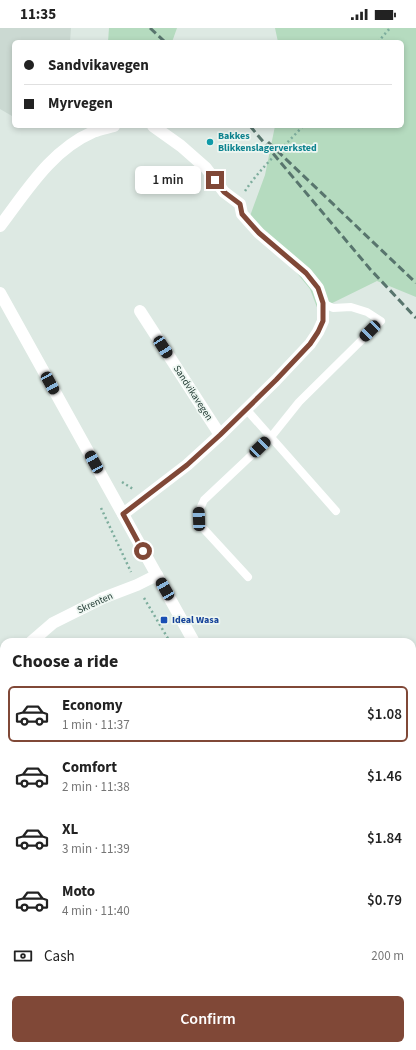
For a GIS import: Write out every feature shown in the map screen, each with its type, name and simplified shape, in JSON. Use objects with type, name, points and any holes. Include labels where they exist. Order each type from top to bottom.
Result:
[{"type":"street","points":[[0,226],[41,173],[61,152],[93,132],[107,128]]},
{"type":"street","points":[[123,514],[187,465],[220,435],[310,344],[323,321],[323,303],[318,288],[306,273],[259,233],[242,214],[240,204],[224,192],[206,168],[181,146],[156,128]]},
{"type":"street","points":[[0,293],[192,638]]},
{"type":"street","name":"Sandvikavegen","points":[[140,311],[220,435]]},
{"type":"street","name":"Skrenten","points":[[38,638],[53,623],[103,598],[157,576]]},
{"type":"lane","points":[[248,578],[202,526],[198,511],[204,500],[270,437],[299,402],[381,321],[367,312],[351,307],[333,308],[323,303]]},
{"type":"lane","points":[[246,409],[336,511]]},
{"type":"path","points":[[380,40],[390,28]]},
{"type":"path","points":[[240,204],[242,195],[255,176],[300,128]]},
{"type":"path","points":[[162,484],[134,489],[122,482],[94,494],[137,585],[168,638]]},
{"type":"shaded area","points":[[0,28],[71,28],[70,40],[12,40],[12,116],[0,109]]},
{"type":"green space","points":[[109,28],[177,28],[173,40],[108,40]]},
{"type":"green space","points":[[275,28],[416,28],[416,297],[377,281],[318,310],[310,289],[250,216],[265,175],[275,128],[404,128],[404,40],[278,40]]},
{"type":"railway","points":[[150,28],[163,40]]},
{"type":"railway","points":[[252,128],[370,269],[416,318]]},
{"type":"railway","points":[[268,142],[416,283]]},
{"type":"place","name":"Bakkes Blikkenslagerverksted","points":[[210,142]]},
{"type":"place","name":"Ideal Wasa","points":[[164,620]]},
{"type":"route","points":[[143,551],[123,514],[187,465],[220,435],[310,344],[323,321],[323,303],[318,288],[306,273],[259,233],[242,214],[240,204],[224,192],[215,180]]}]
